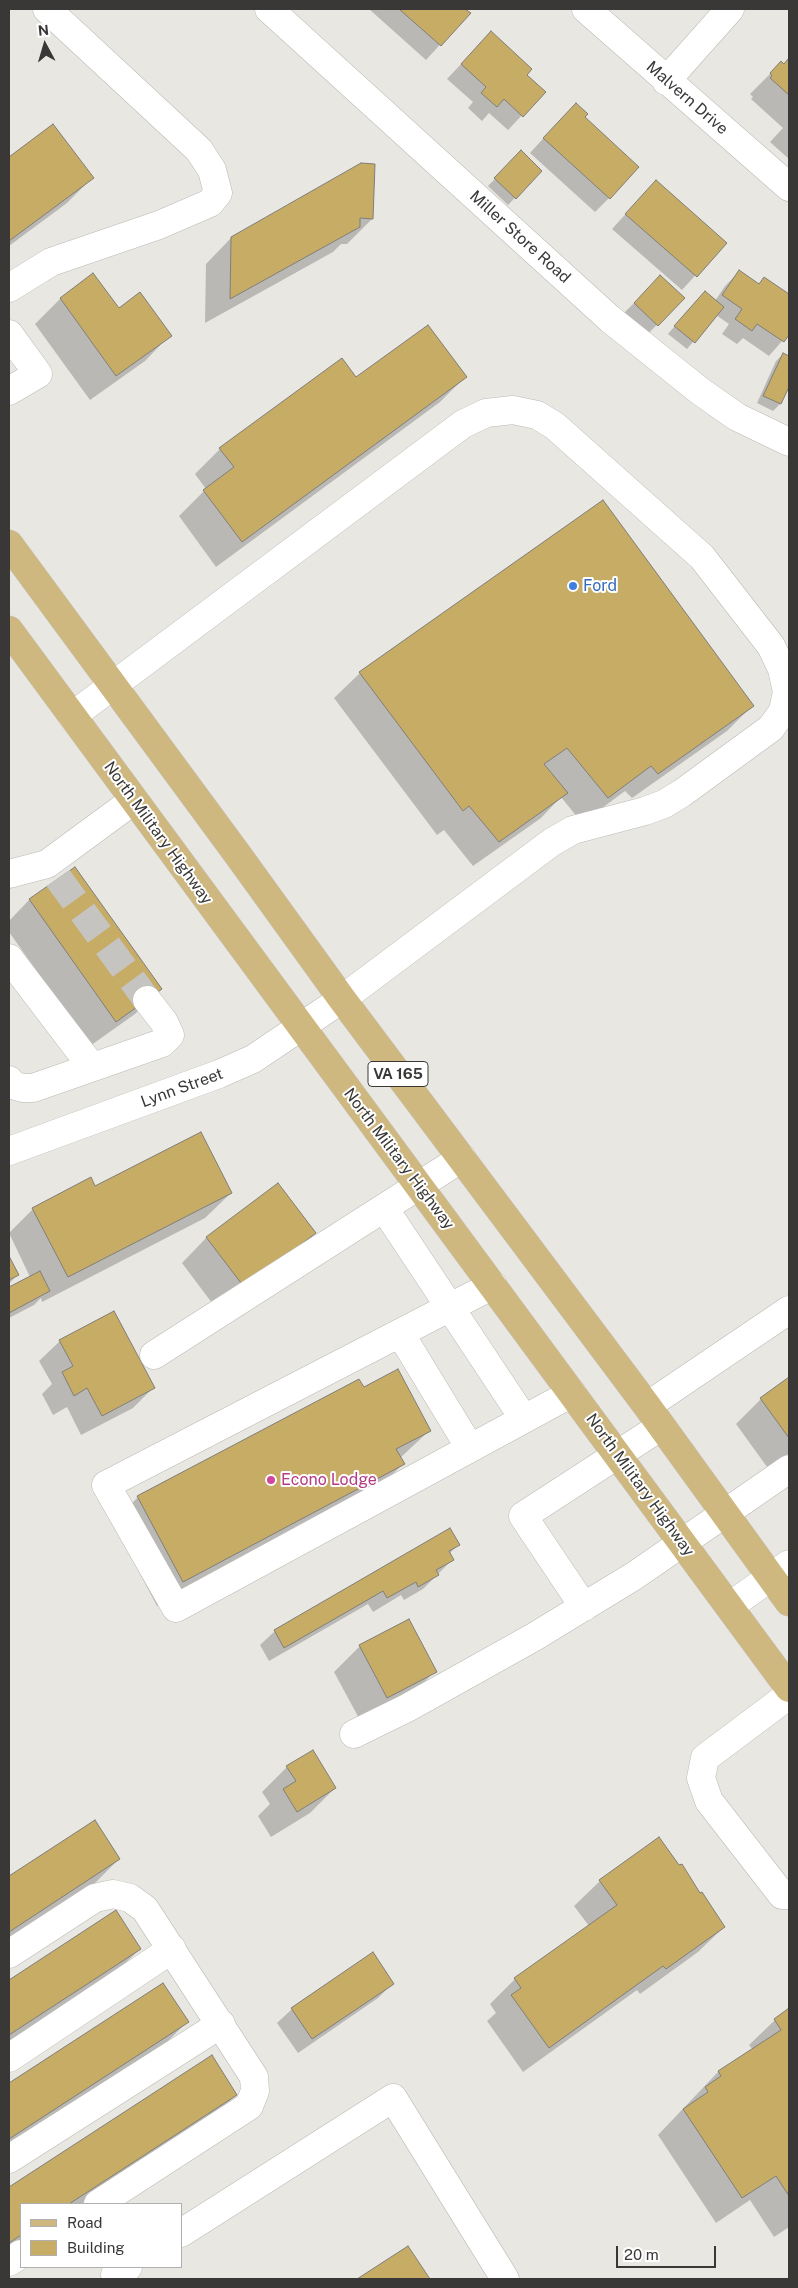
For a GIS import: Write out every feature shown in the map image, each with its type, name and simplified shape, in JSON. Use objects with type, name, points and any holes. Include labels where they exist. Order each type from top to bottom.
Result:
[{"type":"main road","name":"VA 165","points":[[9,544],[342,999],[462,1158],[724,1514],[780,1570],[789,1602]]},
{"type":"main road","name":"North Military Highway","points":[[9,630],[301,1029],[419,1185],[789,1688]]},
{"type":"street","points":[[9,288],[51,262],[159,225],[210,202],[218,193],[212,170],[199,150],[47,9]]},
{"type":"street","name":"Miller Store Road","points":[[269,9],[610,319],[700,391],[737,417],[789,442]]},
{"type":"street","name":"Malvern Drive","points":[[586,9],[789,187]]},
{"type":"street","points":[[666,81],[730,9]]},
{"type":"street","points":[[9,334],[38,374],[9,391]]},
{"type":"street","name":"Lynn Street","points":[[9,1151],[219,1074],[253,1059],[301,1029],[552,842],[573,830],[664,804],[682,793],[771,728],[783,711],[787,692],[782,670],[771,646],[702,557],[555,426],[537,415],[513,410],[486,413],[463,424],[72,716]]},
{"type":"street","points":[[9,874],[53,871],[134,800]]},
{"type":"street","points":[[9,958],[92,1067]]},
{"type":"street","points":[[9,1080],[12,1085],[33,1088],[162,1043],[170,1035],[164,1022],[147,1000]]},
{"type":"street","points":[[154,1355],[462,1158]]},
{"type":"street","points":[[384,1208],[524,1419]]},
{"type":"street","points":[[493,1285],[106,1485],[176,1608],[572,1393]]},
{"type":"street","points":[[584,1607],[523,1516],[616,1454],[654,1417],[789,1310]]},
{"type":"street","points":[[400,1334],[470,1448]]},
{"type":"street","points":[[354,1734],[407,1708],[526,1642],[584,1607],[683,1543],[789,1469]]},
{"type":"street","points":[[730,1606],[780,1570]]},
{"type":"street","points":[[789,1695],[705,1758],[701,1778],[708,1801],[782,1895],[789,1896]]},
{"type":"street","points":[[9,1954],[95,1898],[113,1894],[130,1898],[146,1909],[254,2077],[255,2092],[249,2106],[100,2203]]},
{"type":"street","points":[[9,2058],[172,1949]]},
{"type":"street","points":[[9,2159],[221,2024]]},
{"type":"street","points":[[182,2232],[394,2098],[505,2279]]},
{"type":"street","points":[[9,2262],[20,2255]]},
{"type":"street","points":[[118,2279],[115,2275],[126,2268]]},
{"type":"building","points":[[399,9],[465,9],[471,13],[441,46]]},
{"type":"building","points":[[491,31],[532,69],[527,75],[546,92],[523,117],[504,99],[497,107],[481,93],[486,87],[461,64]]},
{"type":"building","points":[[789,58],[789,95],[770,78],[772,76],[770,73],[781,61],[784,64]]},
{"type":"building","points":[[576,103],[588,114],[585,117],[639,167],[610,199],[543,138]]},
{"type":"building","points":[[53,124],[94,178],[9,241],[9,157]]},
{"type":"building","points":[[521,150],[542,171],[516,199],[494,178]]},
{"type":"building","points":[[361,163],[375,164],[373,219],[360,218],[360,227],[230,299],[231,237]]},
{"type":"building","points":[[656,180],[727,243],[697,277],[625,214]]},
{"type":"building","points":[[739,270],[759,284],[764,277],[789,294],[789,335],[784,342],[757,324],[752,331],[735,319],[742,309],[722,295]]},
{"type":"building","points":[[93,273],[119,308],[140,292],[172,336],[116,376],[60,298]]},
{"type":"building","points":[[660,275],[685,298],[658,326],[634,303]]},
{"type":"building","points":[[705,291],[724,307],[695,343],[674,326]]},
{"type":"building","points":[[428,325],[467,377],[242,542],[203,490],[234,467],[219,448],[342,358],[356,377]]},
{"type":"building","points":[[783,353],[789,356],[789,387],[781,404],[763,396]]},
{"type":"building","name":"Ford","points":[[603,500],[754,706],[658,774],[651,766],[608,798],[567,748],[544,764],[568,793],[499,842],[469,806],[463,811],[359,672]]},
{"type":"building","points":[[75,867],[162,989],[116,1022],[29,899]]},
{"type":"building","points":[[201,1132],[232,1193],[68,1277],[32,1208],[91,1177],[95,1186]]},
{"type":"building","points":[[278,1183],[316,1233],[244,1287],[206,1237]]},
{"type":"building","points":[[9,1259],[19,1275],[9,1280]]},
{"type":"building","points":[[40,1271],[50,1291],[9,1313],[9,1287]]},
{"type":"building","points":[[114,1311],[155,1388],[102,1416],[87,1388],[74,1396],[62,1372],[73,1366],[59,1340]]},
{"type":"building","name":"Econo Lodge","points":[[398,1369],[431,1431],[396,1449],[405,1464],[183,1582],[137,1496],[359,1379],[364,1387]]},
{"type":"building","points":[[789,1377],[789,1438],[760,1398]]},
{"type":"building","points":[[450,1528],[460,1545],[449,1551],[454,1560],[436,1570],[439,1575],[418,1587],[416,1582],[387,1598],[383,1591],[284,1648],[274,1630]]},
{"type":"building","points":[[409,1619],[437,1672],[387,1698],[359,1645]]},
{"type":"building","points":[[313,1750],[336,1788],[297,1812],[283,1789],[296,1781],[286,1766]]},
{"type":"building","points":[[95,1820],[120,1859],[9,1932],[9,1876]]},
{"type":"building","points":[[659,1837],[679,1865],[682,1864],[725,1927],[666,1969],[663,1966],[549,2048],[511,1995],[521,1988],[514,1978],[617,1905],[599,1880]]},
{"type":"building","points":[[116,1910],[141,1949],[9,2035],[9,1980]]},
{"type":"building","points":[[373,1952],[394,1984],[312,2039],[291,2008]]},
{"type":"building","points":[[163,1983],[189,2022],[9,2139],[9,2083]]},
{"type":"building","points":[[789,2008],[789,2196],[776,2176],[742,2198],[683,2109],[708,2092],[705,2087],[721,2076],[718,2071],[781,2030],[774,2019]]},
{"type":"building","points":[[212,2055],[237,2095],[71,2203],[20,2203],[20,2236],[9,2243],[9,2187]]},
{"type":"building","points":[[408,2246],[430,2279],[357,2279]]},
{"type":"tunnel","points":[[58,878],[147,1000]]},
{"type":"place","name":"Ford","points":[[573,586]]},
{"type":"place","name":"Econo Lodge","points":[[271,1480]]}]
